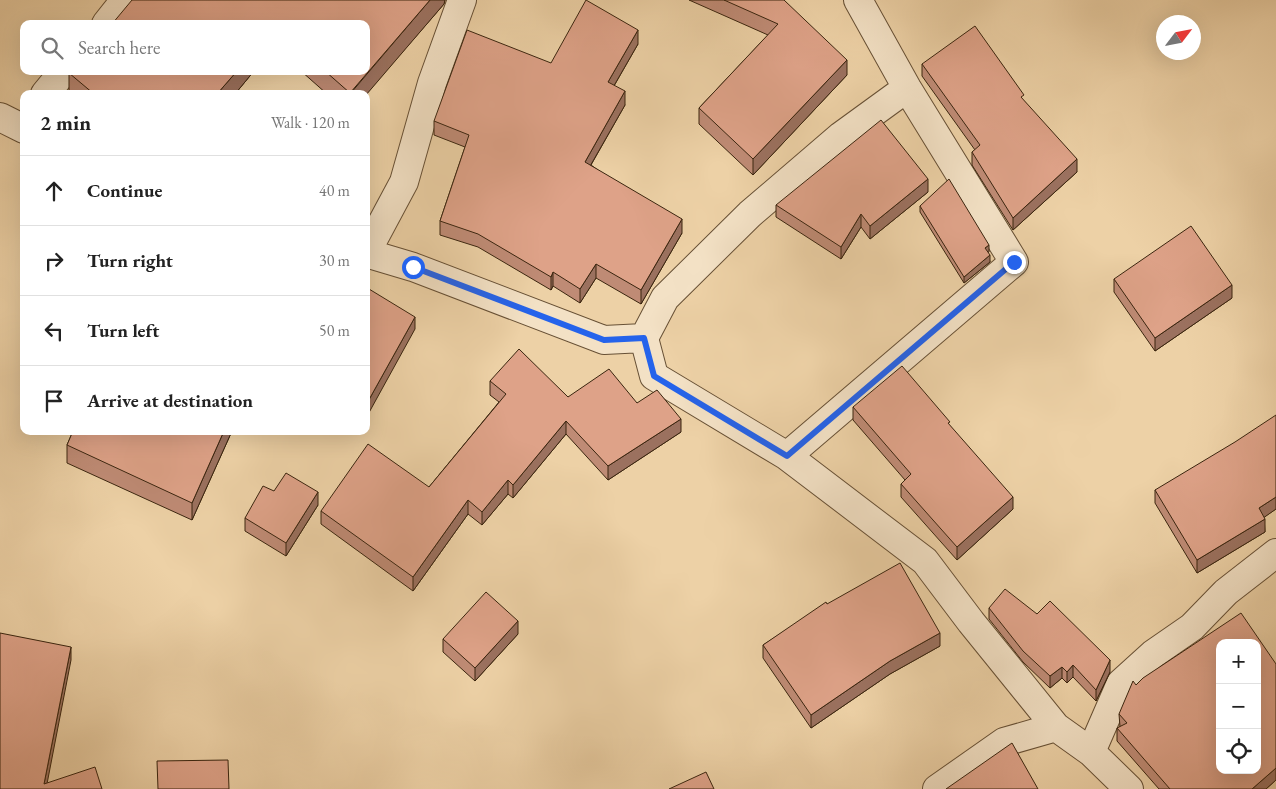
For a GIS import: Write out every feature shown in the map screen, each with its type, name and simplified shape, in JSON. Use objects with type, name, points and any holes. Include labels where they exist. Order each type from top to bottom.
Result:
[{"type":"street","points":[[109,20],[125,0]]},
{"type":"street","points":[[370,246],[404,182],[432,83],[462,0]]},
{"type":"street","points":[[787,456],[1014,262],[907,88],[858,0]]},
{"type":"street","points":[[48,90],[61,75]]},
{"type":"street","points":[[907,88],[841,136],[750,214],[665,298],[644,338],[654,376],[787,456],[925,561],[970,622],[1056,727],[1091,752],[1129,789]]},
{"type":"street","points":[[370,254],[413,267],[604,340],[644,338]]},
{"type":"street","points":[[1091,752],[1121,683],[1153,654],[1192,627],[1226,592],[1276,553]]},
{"type":"street","points":[[937,789],[1004,742],[1056,727]]},
{"type":"building","points":[[132,0],[430,0],[370,70],[370,20],[115,20]]},
{"type":"building","points":[[586,0],[638,30],[608,82],[625,91],[585,162],[682,219],[641,290],[596,264],[580,289],[553,272],[551,277],[478,234],[440,221],[469,135],[434,121],[467,30],[551,63]]},
{"type":"building","points":[[724,0],[784,0],[847,60],[753,159],[699,108],[778,24]]},
{"type":"building","points":[[975,26],[1024,95],[1021,97],[1077,159],[1013,218],[972,152],[980,145],[922,64]]},
{"type":"building","points":[[71,75],[234,75],[220,90],[89,90]]},
{"type":"building","points":[[330,75],[365,75],[353,90],[347,90]]},
{"type":"building","points":[[881,120],[928,179],[870,226],[861,214],[841,247],[776,205]]},
{"type":"building","points":[[949,179],[989,245],[985,248],[990,255],[964,277],[920,206]]},
{"type":"building","points":[[1191,226],[1232,285],[1155,338],[1114,279]]},
{"type":"building","points":[[370,290],[415,317],[370,398]]},
{"type":"building","points":[[519,349],[568,397],[609,369],[637,403],[657,390],[681,419],[608,466],[566,421],[513,485],[508,480],[482,512],[468,500],[413,577],[321,511],[368,444],[429,487],[506,394],[490,381]]},
{"type":"building","points":[[902,366],[950,422],[948,423],[1013,497],[957,547],[901,484],[911,474],[853,407]]},
{"type":"building","points":[[1276,415],[1276,497],[1259,508],[1265,519],[1197,560],[1155,490]]},
{"type":"building","points":[[71,435],[222,435],[192,503],[67,445]]},
{"type":"building","points":[[286,473],[318,492],[286,543],[245,518],[263,486],[274,491]]},
{"type":"building","points":[[900,563],[940,633],[890,661],[811,715],[763,645],[826,602],[827,604]]},
{"type":"building","points":[[1005,589],[1037,614],[1050,601],[1110,660],[1096,690],[1073,665],[1067,672],[1062,667],[1050,676],[1023,651],[989,608]]},
{"type":"building","points":[[486,592],[518,621],[475,668],[443,639]]},
{"type":"building","points":[[1241,613],[1259,639],[1216,639],[1216,774],[1261,774],[1261,642],[1276,664],[1276,768],[1252,789],[1170,789],[1117,728],[1127,723],[1119,714],[1133,681],[1136,685],[1143,678]]},
{"type":"building","points":[[0,633],[71,647],[44,784],[95,767],[102,789],[0,789]]},
{"type":"building","points":[[1012,743],[1038,789],[946,789]]},
{"type":"building","points":[[228,760],[229,789],[158,789],[157,761]]},
{"type":"building","points":[[706,772],[714,789],[669,789]]},
{"type":"route","points":[[413,267],[604,340],[644,338],[654,376],[787,456],[1014,262]]}]
